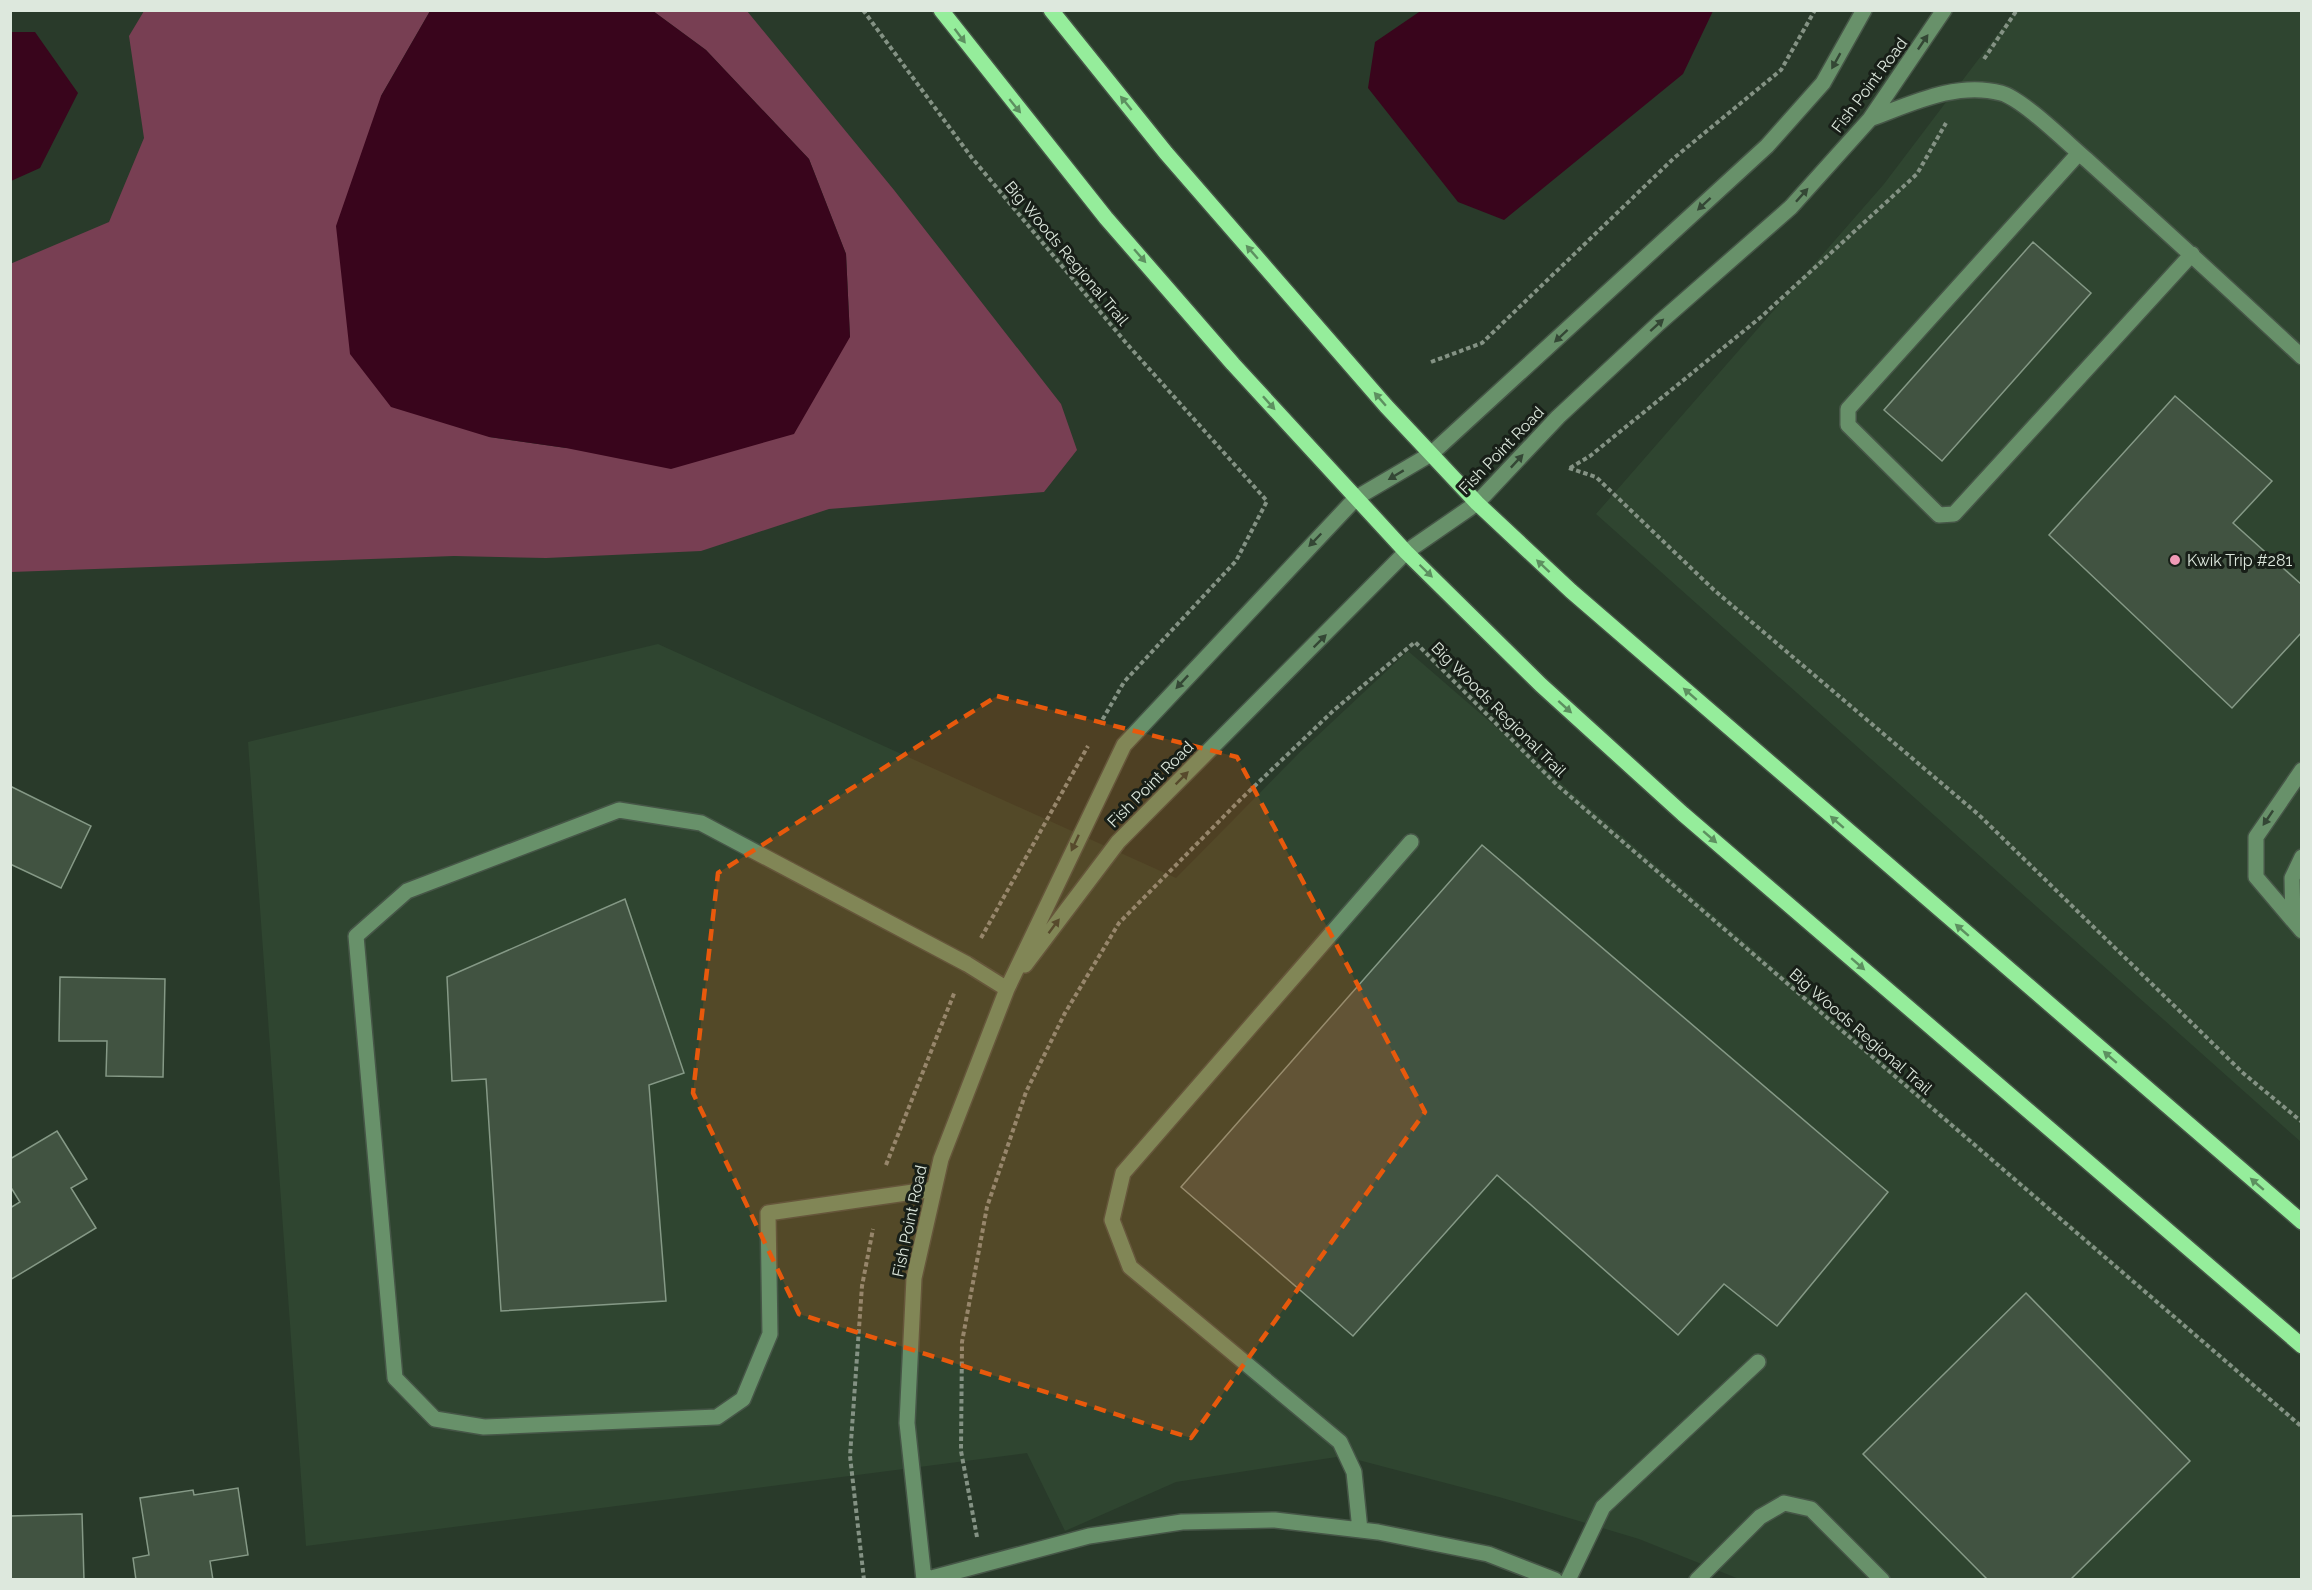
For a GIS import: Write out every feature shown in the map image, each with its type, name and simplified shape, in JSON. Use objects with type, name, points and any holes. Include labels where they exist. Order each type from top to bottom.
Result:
[{"type":"main road","points":[[941,10],[1106,218],[1233,364],[1406,552],[1541,685],[1683,814],[2301,1346]]},
{"type":"main road","points":[[1051,10],[1166,153],[1386,406],[1477,503],[1571,591],[2301,1222]]},
{"type":"street","name":"Fish Point Road","points":[[924,1580],[907,1423],[914,1278],[941,1159],[1006,989],[1124,745],[1356,498],[1431,454],[1767,146],[1823,83],[1864,10]]},
{"type":"street","name":"Fish Point Road","points":[[1006,989],[1118,842],[1406,552],[1477,503],[1558,417],[1659,323],[1791,207],[1870,119],[1944,10]]},
{"type":"street","points":[[1870,119],[1936,94],[1965,90],[2003,93],[2040,118],[2301,357]]},
{"type":"street","points":[[2079,153],[1848,409],[1848,425],[1939,515],[1954,514],[2192,255]]},
{"type":"street","points":[[2297,925],[2256,877],[2256,837],[2301,770]]},
{"type":"street","points":[[934,1189],[768,1213],[770,1334],[743,1399],[717,1417],[484,1427],[435,1419],[395,1378],[356,936],[407,891],[619,810],[701,823],[967,964],[1006,989]]},
{"type":"street","points":[[1360,1530],[1354,1472],[1340,1442],[1130,1267],[1112,1220],[1123,1173],[1411,842]]},
{"type":"street","points":[[2297,925],[2292,878],[2301,857]]},
{"type":"street","points":[[1568,1580],[1604,1507],[1758,1362]]},
{"type":"street","points":[[1697,1580],[1760,1517],[1784,1503],[1811,1509],[1882,1580]]},
{"type":"street","points":[[924,1580],[1089,1536],[1182,1522],[1275,1520],[1360,1530],[1488,1554],[1555,1580]]},
{"type":"path","name":"Big Woods Regional Trail","points":[[863,10],[987,175],[1127,344],[1267,501]]},
{"type":"path","points":[[1431,362],[1482,343],[1674,158],[1780,70],[1815,10]]},
{"type":"path","points":[[2017,10],[1965,90],[1917,174],[1761,318],[1590,456],[1569,468],[1596,477],[1714,590],[1979,815],[2243,1072],[2301,1122]]},
{"type":"path","name":"Big Woods Regional Trail","points":[[982,1564],[961,1450],[962,1342],[987,1207],[1026,1092],[1065,1012],[1119,923],[1240,800],[1334,710],[1416,642],[1557,784],[2301,1427]]},
{"type":"highlighted area","points":[[997,696],[1237,757],[1425,1112],[1191,1438],[799,1314],[693,1093],[718,873]]},
{"type":"shaded area","points":[[1422,10],[1713,11],[1683,74],[1504,220],[1458,202],[1368,88],[1375,42]]},
{"type":"shaded area","points":[[144,11],[430,11],[381,96],[489,437],[566,448],[850,337],[846,254],[809,159],[706,50],[653,11],[747,11],[894,190],[1061,404],[1077,450],[1044,492],[829,509],[701,551],[546,558],[454,556],[11,572],[10,264],[109,222],[144,138],[129,36]]},
{"type":"shaded area","points":[[430,11],[653,11],[706,50],[809,159],[846,254],[850,337],[794,434],[671,469],[566,448],[489,437],[391,407],[350,354],[336,226],[381,96]]},
{"type":"shaded area","points":[[2015,11],[2301,11],[2301,1142],[1596,514],[1884,184]]},
{"type":"shaded area","points":[[11,32],[35,32],[78,93],[40,168],[11,181]]},
{"type":"shaded area","points":[[658,644],[1176,878],[1300,752],[1408,651],[2301,1423],[2301,1579],[1739,1579],[1639,1539],[1499,1497],[1343,1456],[1176,1482],[1065,1531],[1027,1453],[306,1546],[248,742]]},
{"type":"building","points":[[2033,242],[2091,293],[1942,461],[1884,410]]},
{"type":"building","name":"Kwik Trip #281","points":[[2175,396],[2272,481],[2233,523],[2302,585],[2302,632],[2232,708],[2049,535]]},
{"type":"building","points":[[10,786],[91,826],[61,888],[10,864]]},
{"type":"building","points":[[1482,845],[1888,1192],[1777,1326],[1724,1284],[1678,1335],[1497,1175],[1353,1336],[1181,1187]]},
{"type":"building","points":[[625,899],[684,1073],[649,1085],[666,1301],[501,1311],[486,1079],[452,1081],[447,977]]},
{"type":"building","points":[[60,977],[165,979],[163,1077],[106,1076],[107,1041],[59,1041]]},
{"type":"building","points":[[57,1131],[87,1179],[71,1188],[96,1228],[10,1280],[10,1208],[20,1202],[10,1186],[10,1159]]},
{"type":"building","points":[[2026,1293],[2190,1461],[2070,1580],[1988,1580],[1863,1454]]},
{"type":"building","points":[[238,1488],[248,1555],[210,1561],[213,1580],[136,1580],[133,1558],[149,1555],[140,1498],[193,1490],[194,1495]]},
{"type":"building","points":[[82,1514],[84,1580],[10,1580],[10,1516]]},
{"type":"place","name":"Kwik Trip #281","points":[[2175,560]]}]
